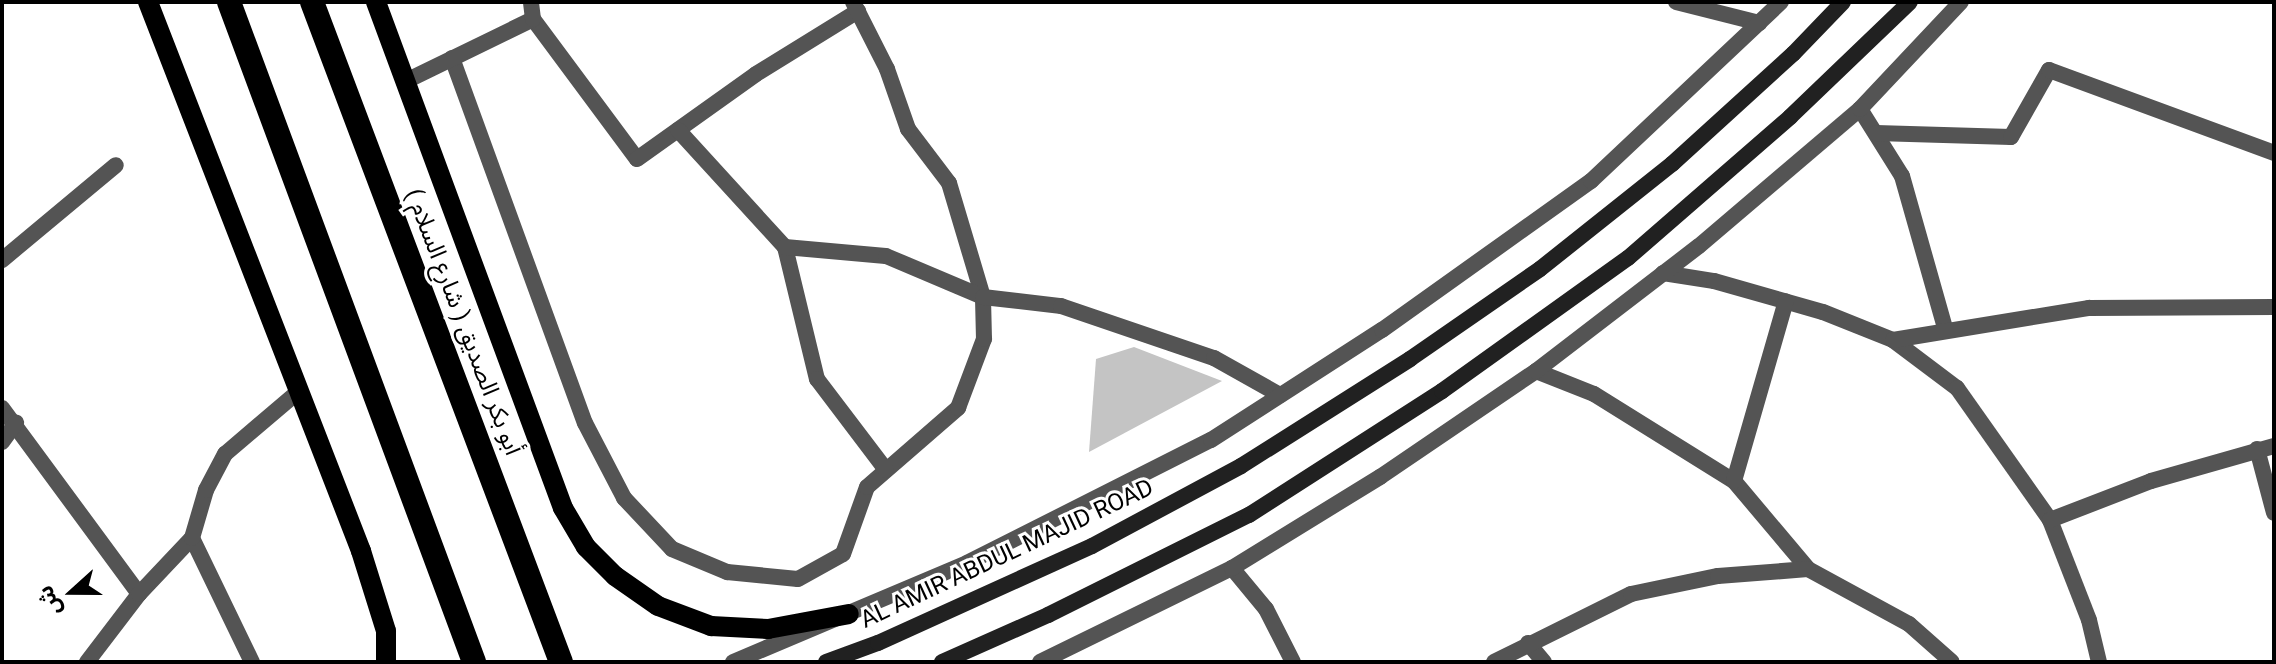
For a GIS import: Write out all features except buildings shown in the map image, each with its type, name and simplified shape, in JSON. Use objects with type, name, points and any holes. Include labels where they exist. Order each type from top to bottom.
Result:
[{"type":"highway","points":[[229,2],[474,662]]},
{"type":"highway","name":"( شارع السلام ) أبو بكر الصديق","points":[[312,2],[561,662]]},
{"type":"main road","points":[[148,2],[361,551],[386,631],[386,662]]},
{"type":"main road","points":[[376,2],[563,508],[586,547],[615,576],[658,606],[711,626],[768,629],[849,614]]},
{"type":"main road","name":"AL AMIR ABDUL MAJID ROAD","points":[[826,662],[878,643],[1092,546],[1241,466],[1410,359],[1540,269],[1672,164],[1793,54],[1843,2]]},
{"type":"main road","points":[[942,662],[1048,615],[1249,515],[1442,391],[1628,258],[1790,117],[1910,2]]},
{"type":"street","points":[[1676,2],[1759,23]]},
{"type":"street","points":[[733,662],[967,563],[1211,440],[1382,330],[1591,181],[1781,2]]},
{"type":"street","points":[[1040,662],[1232,568],[1380,477],[1536,371],[1663,273],[1860,109],[1961,2]]},
{"type":"street","points":[[406,81],[452,58],[532,10],[637,159],[856,6],[887,69],[908,129],[949,183],[983,297],[984,339],[958,408],[867,487],[843,554],[798,579],[727,572],[672,549],[624,498],[585,423],[452,58]]},
{"type":"street","points":[[1876,133],[2011,137],[2049,70],[2274,153]]},
{"type":"street","points":[[1860,109],[1902,176],[1946,331]]},
{"type":"street","points":[[678,130],[785,247],[817,379],[886,470]]},
{"type":"street","points":[[2,260],[116,165]]},
{"type":"street","points":[[785,247],[886,256],[983,297],[1061,306],[1214,358],[1280,395]]},
{"type":"street","points":[[1663,273],[1714,281],[1786,301],[1893,340],[1957,388],[2050,520],[2089,620],[2099,662]]},
{"type":"street","points":[[1734,481],[1786,301]]},
{"type":"street","points":[[1893,340],[2089,308],[2274,307]]},
{"type":"street","points":[[1536,371],[1594,394],[1734,481],[1808,569],[1909,624],[1952,662]]},
{"type":"street","points":[[87,662],[139,594],[192,538],[206,490],[225,454],[299,391]]},
{"type":"street","points":[[2,408],[139,594]]},
{"type":"street","points":[[2,442],[16,423]]},
{"type":"street","points":[[2050,520],[2151,481],[2266,447],[2274,513]]},
{"type":"street","points":[[192,538],[252,662]]},
{"type":"street","points":[[1232,568],[1266,609],[1293,662]]},
{"type":"street","points":[[1494,662],[1631,594],[1718,576],[1808,569]]},
{"type":"street","points":[[1528,643],[1544,662]]}]
